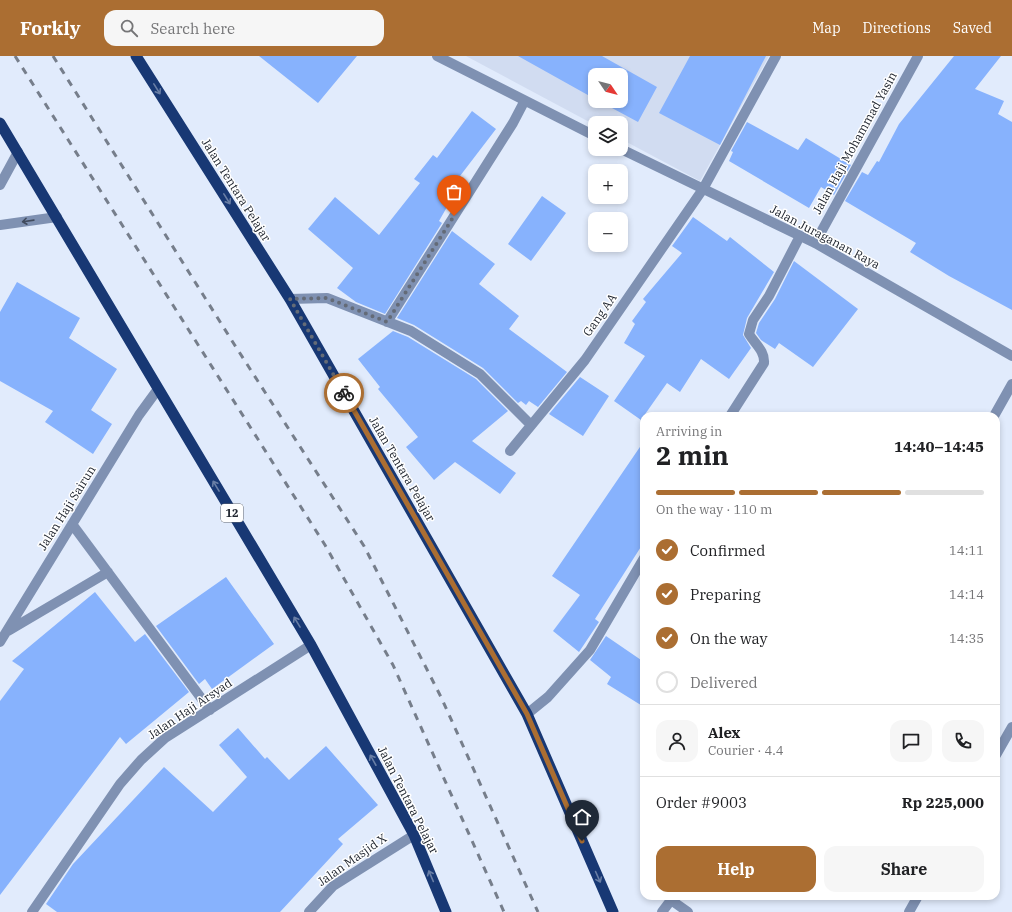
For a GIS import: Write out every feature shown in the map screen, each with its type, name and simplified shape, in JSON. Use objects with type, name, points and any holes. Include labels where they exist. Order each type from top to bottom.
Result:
[{"type":"highway","name":"Jalan Tentara Pelajar","points":[[136,56],[290,299],[527,714],[613,912]]},
{"type":"highway","name":"Jalan Tentara Pelajar","points":[[0,123],[311,645],[414,835],[446,912]]},
{"type":"street","points":[[437,56],[524,102],[588,133]]},
{"type":"street","name":"Gang AA","points":[[510,450],[585,360],[703,189],[776,56]]},
{"type":"street","name":"Jalan Haji Mohammad Yasin","points":[[815,243],[918,56]]},
{"type":"street","points":[[387,322],[513,124],[524,102]]},
{"type":"street","points":[[0,185],[18,152]]},
{"type":"street","name":"Jalan Juraganan Raya","points":[[628,152],[815,243],[1012,356]]},
{"type":"street","points":[[0,225],[57,217]]},
{"type":"street","points":[[733,412],[764,363],[762,351],[749,334],[750,326],[769,296],[800,236]]},
{"type":"street","points":[[290,299],[327,298],[411,331],[480,374],[531,425]]},
{"type":"street","points":[[996,412],[1012,384]]},
{"type":"street","name":"Jalan Haji Sairun","points":[[3,637],[139,415],[158,389]]},
{"type":"street","points":[[72,524],[210,710]]},
{"type":"street","points":[[527,714],[548,697],[590,650],[640,565]]},
{"type":"street","points":[[3,637],[108,572]]},
{"type":"street","name":"Jalan Haji Arsyad","points":[[32,912],[120,784],[141,760],[165,738],[311,645]]},
{"type":"street","points":[[1000,748],[1012,727]]},
{"type":"street","name":"Jalan Masjid X","points":[[309,912],[333,886],[414,835]]},
{"type":"street","points":[[662,912],[671,900]]},
{"type":"street","points":[[675,900],[688,912]]},
{"type":"street","points":[[909,912],[916,900]]},
{"type":"shaded area","points":[[466,56],[769,56],[700,181],[628,143],[628,116],[588,116],[588,121]]},
{"type":"building","points":[[259,56],[357,56],[318,103]]},
{"type":"building","points":[[518,56],[602,56],[623,68],[588,68],[588,95]]},
{"type":"building","points":[[690,56],[766,56],[720,145],[659,113]]},
{"type":"building","points":[[954,56],[1001,56],[975,89],[1004,101],[998,114],[1012,122],[1012,310],[949,276],[910,252],[916,243],[845,201],[862,172],[868,175],[877,161],[879,162],[899,124]]},
{"type":"building","points":[[628,71],[657,87],[638,122],[612,108],[628,108]]},
{"type":"building","points":[[472,111],[496,129],[460,176],[465,180],[455,193],[439,221],[442,223],[385,314],[356,302],[337,288],[353,268],[308,229],[335,197],[379,235],[420,183],[414,179],[433,155],[437,158]]},
{"type":"building","points":[[747,122],[798,150],[806,138],[851,165],[834,195],[821,187],[809,208],[729,161],[733,152],[731,151]]},
{"type":"building","points":[[542,196],[566,213],[531,261],[508,244]]},
{"type":"building","points":[[693,217],[727,241],[730,237],[774,272],[747,318],[743,335],[751,348],[729,379],[701,359],[680,392],[667,383],[647,412],[640,412],[640,419],[614,401],[645,356],[624,343],[635,324],[632,321],[646,302],[643,299],[682,253],[672,246]]},
{"type":"building","points":[[452,231],[495,264],[479,284],[519,316],[509,329],[567,372],[538,407],[529,401],[526,405],[521,401],[518,403],[483,368],[414,325],[397,318]]},
{"type":"building","points":[[794,261],[858,309],[813,367],[779,343],[775,349],[761,340],[756,333],[759,323],[775,299]]},
{"type":"building","points":[[17,282],[80,318],[69,338],[117,369],[91,410],[112,424],[93,454],[45,422],[53,411],[0,381],[0,312]]},
{"type":"building","points":[[393,331],[408,337],[476,379],[508,411],[472,441],[516,473],[500,494],[455,462],[434,480],[406,447],[418,437],[378,389],[380,387],[358,359]]},
{"type":"building","points":[[580,377],[609,396],[583,436],[549,414]]},
{"type":"building","points":[[640,447],[640,548],[595,619],[599,622],[579,652],[553,631],[580,595],[552,576]]},
{"type":"building","points":[[226,577],[274,644],[212,689],[205,679],[199,684],[156,626]]},
{"type":"building","points":[[95,592],[135,642],[145,634],[189,692],[126,744],[120,737],[0,895],[0,701],[24,669],[12,661]]},
{"type":"building","points":[[606,636],[640,659],[640,705],[607,684],[611,677],[590,660]]},
{"type":"building","points":[[238,728],[265,759],[267,757],[289,780],[326,746],[378,805],[338,839],[343,844],[280,912],[57,912],[46,904],[73,864],[164,767],[213,812],[247,777],[219,745]]},
{"type":"railway","points":[[15,56],[325,545],[393,665],[504,912]]},
{"type":"railway","points":[[53,56],[234,344],[364,546],[441,697],[538,912]]},
{"type":"way so far","points":[[344,393],[290,299],[327,298],[387,322],[454,216]]},
{"type":"route","points":[[344,393],[527,714],[582,841]]}]
